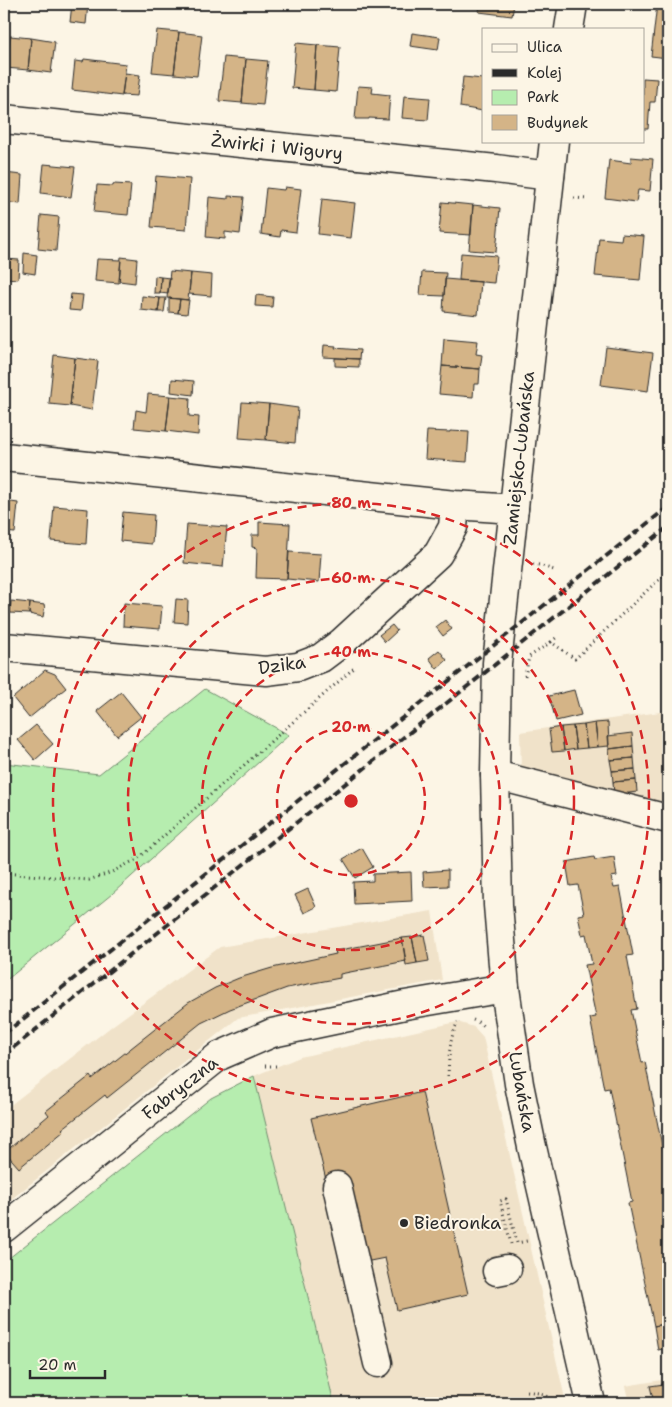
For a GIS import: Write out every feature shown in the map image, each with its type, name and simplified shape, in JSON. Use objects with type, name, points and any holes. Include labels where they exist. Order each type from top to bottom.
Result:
[{"type":"street","points":[[569,28],[573,4]]},
{"type":"street","name":"Żwirki i Wigury","points":[[4,119],[550,176]]},
{"type":"street","name":"Zamiejsko-Lubańska","points":[[495,775],[497,663],[554,142]]},
{"type":"street","points":[[4,456],[455,505],[514,509]]},
{"type":"street","name":"Dzika","points":[[4,647],[266,671],[298,667],[320,658],[341,643],[438,554],[453,527],[455,505]]},
{"type":"street","points":[[495,775],[668,819]]},
{"type":"street","name":"Lubańska","points":[[495,775],[498,905],[505,988],[519,1084],[591,1403]]},
{"type":"street","name":"Fabryczna","points":[[4,1228],[219,1056],[272,1033],[405,1005],[505,988]]},
{"type":"street","points":[[337,1186],[378,1363]]},
{"type":"path","points":[[551,642],[575,659],[655,583],[668,574]]},
{"type":"path","points":[[524,679],[529,658],[557,637]]},
{"type":"path","points":[[4,873],[89,880],[112,872],[139,858],[355,668],[341,643]]},
{"type":"path","points":[[448,1076],[449,1051],[452,1037],[462,1016]]},
{"type":"path","points":[[505,1261],[500,1200],[506,1199],[517,1243],[535,1239]]},
{"type":"path","points":[[527,1392],[544,1394],[558,1403]]},
{"type":"shaded area","points":[[668,706],[668,812],[521,772],[520,732],[660,712]]},
{"type":"shaded area","points":[[432,911],[442,980],[238,1018],[4,1205],[4,1110],[112,1026],[220,947]]},
{"type":"shaded area","points":[[457,1022],[474,1027],[483,1037],[566,1403],[334,1403],[254,1076],[300,1057]]},
{"type":"shaded area","points":[[668,1379],[668,1403],[629,1403],[625,1386]]},
{"type":"green space","points":[[205,689],[289,735],[112,894],[4,982],[4,763],[99,774]]},
{"type":"green space","points":[[254,1076],[334,1403],[4,1403],[4,1262],[211,1098]]},
{"type":"building","points":[[72,4],[88,4],[86,24],[70,22]]},
{"type":"building","points":[[480,4],[514,4],[512,16],[479,12]]},
{"type":"building","points":[[657,4],[668,4],[668,58],[651,56]]},
{"type":"building","points":[[157,30],[179,32],[174,74],[152,72]]},
{"type":"building","points":[[179,32],[202,35],[197,76],[174,74]]},
{"type":"building","points":[[412,33],[440,37],[438,50],[410,46]]},
{"type":"building","points":[[10,36],[31,38],[28,70],[6,68]]},
{"type":"building","points":[[31,38],[55,42],[51,73],[28,70]]},
{"type":"building","points":[[296,43],[317,45],[314,90],[292,88]]},
{"type":"building","points":[[317,45],[340,47],[336,92],[314,90]]},
{"type":"building","points":[[224,57],[246,59],[242,103],[219,101]]},
{"type":"building","points":[[84,59],[126,64],[122,96],[72,90],[75,61],[83,62]]},
{"type":"building","points":[[246,59],[268,61],[263,105],[242,103]]},
{"type":"building","points":[[125,73],[140,75],[137,96],[122,95]]},
{"type":"building","points":[[463,77],[482,79],[482,111],[460,107]]},
{"type":"building","points":[[644,78],[657,79],[655,102],[650,102],[648,129],[644,129]]},
{"type":"building","points":[[358,86],[373,87],[372,93],[390,95],[388,119],[355,119]]},
{"type":"building","points":[[404,96],[430,98],[428,120],[402,118]]},
{"type":"building","points":[[631,157],[653,159],[650,191],[638,190],[636,202],[605,198],[609,160],[631,163]]},
{"type":"building","points":[[44,164],[75,167],[71,197],[41,193]]},
{"type":"building","points":[[4,173],[22,175],[20,204],[4,202]]},
{"type":"building","points":[[156,176],[190,179],[186,230],[151,227]]},
{"type":"building","points":[[114,184],[131,185],[128,215],[94,212],[97,185],[113,186]]},
{"type":"building","points":[[285,187],[301,189],[296,232],[281,230],[280,237],[261,234],[266,188],[284,190]]},
{"type":"building","points":[[228,196],[244,197],[240,234],[225,232],[225,239],[206,237],[209,197],[228,199]]},
{"type":"building","points":[[322,199],[355,203],[351,238],[318,234]]},
{"type":"building","points":[[442,202],[473,205],[471,235],[439,233]]},
{"type":"building","points":[[473,205],[500,208],[496,252],[469,250]]},
{"type":"building","points":[[41,215],[59,217],[56,251],[38,249]]},
{"type":"building","points":[[622,234],[644,236],[640,280],[595,276],[599,238],[621,240]]},
{"type":"building","points":[[24,253],[37,255],[35,274],[23,272]]},
{"type":"building","points":[[461,253],[497,256],[494,283],[459,280]]},
{"type":"building","points":[[121,257],[137,259],[135,283],[119,281]]},
{"type":"building","points":[[6,259],[19,260],[18,279],[5,278]]},
{"type":"building","points":[[97,259],[121,260],[119,283],[95,281]]},
{"type":"building","points":[[170,271],[191,273],[188,300],[167,298]]},
{"type":"building","points":[[422,272],[446,273],[444,296],[420,295]]},
{"type":"building","points":[[191,273],[212,275],[211,296],[189,294]]},
{"type":"building","points":[[155,276],[161,277],[160,293],[154,293]]},
{"type":"building","points":[[161,277],[170,278],[168,294],[160,293]]},
{"type":"building","points":[[445,279],[481,282],[478,315],[443,311]]},
{"type":"building","points":[[71,294],[83,295],[81,311],[69,310]]},
{"type":"building","points":[[256,295],[273,297],[272,307],[255,306]]},
{"type":"building","points":[[142,296],[160,298],[158,312],[141,310]]},
{"type":"building","points":[[160,298],[166,298],[164,312],[158,312]]},
{"type":"building","points":[[169,298],[180,299],[178,313],[169,312]]},
{"type":"building","points":[[180,299],[189,300],[187,314],[178,313]]},
{"type":"building","points":[[444,338],[478,341],[476,354],[482,355],[480,369],[442,366]]},
{"type":"building","points":[[324,345],[360,350],[359,359],[323,357]]},
{"type":"building","points":[[606,347],[653,353],[648,391],[601,385]]},
{"type":"building","points":[[54,355],[75,358],[70,406],[49,404]]},
{"type":"building","points":[[75,358],[98,361],[92,410],[70,406]]},
{"type":"building","points":[[335,358],[359,359],[359,367],[335,366]]},
{"type":"building","points":[[442,366],[480,369],[479,384],[474,384],[473,397],[439,394]]},
{"type":"building","points":[[172,379],[194,381],[193,395],[171,392]]},
{"type":"building","points":[[148,394],[170,396],[166,431],[134,428],[136,410],[146,412]]},
{"type":"building","points":[[170,396],[190,398],[189,416],[199,417],[198,435],[166,431]]},
{"type":"building","points":[[242,402],[269,404],[266,440],[239,438]]},
{"type":"building","points":[[269,404],[298,408],[295,443],[266,440]]},
{"type":"building","points":[[427,431],[469,432],[467,462],[425,459]]},
{"type":"building","points":[[4,501],[18,503],[15,533],[4,532]]},
{"type":"building","points":[[54,506],[88,509],[86,544],[51,541]]},
{"type":"building","points":[[123,512],[154,515],[152,544],[120,541]]},
{"type":"building","points":[[259,522],[290,524],[287,579],[256,578],[257,548],[252,547],[252,535],[259,535]]},
{"type":"building","points":[[187,524],[227,527],[223,567],[184,563]]},
{"type":"building","points":[[289,552],[321,554],[319,582],[287,579]]},
{"type":"building","points":[[176,599],[188,600],[187,623],[174,622]]},
{"type":"building","points":[[11,601],[30,603],[29,614],[10,613]]},
{"type":"building","points":[[30,603],[45,605],[43,617],[29,614]]},
{"type":"building","points":[[124,603],[162,606],[160,629],[123,626]]},
{"type":"building","points":[[445,620],[452,629],[443,636],[436,627]]},
{"type":"building","points":[[392,625],[397,631],[385,642],[379,635]]},
{"type":"building","points":[[439,650],[447,660],[437,669],[429,658]]},
{"type":"building","points":[[45,670],[55,674],[66,688],[29,718],[13,698]]},
{"type":"building","points":[[574,690],[581,715],[556,721],[549,696]]},
{"type":"building","points":[[121,692],[141,717],[117,736],[97,711]]},
{"type":"building","points":[[608,722],[609,746],[598,747],[595,723]]},
{"type":"building","points":[[595,723],[598,747],[587,748],[584,725]]},
{"type":"building","points":[[36,725],[53,744],[35,760],[18,740]]},
{"type":"building","points":[[584,725],[587,748],[576,749],[573,726]]},
{"type":"building","points":[[573,726],[576,749],[564,751],[561,727]]},
{"type":"building","points":[[561,727],[564,751],[552,752],[549,729]]},
{"type":"building","points":[[632,733],[633,746],[609,749],[608,736]]},
{"type":"building","points":[[633,746],[634,758],[610,760],[609,749]]},
{"type":"building","points":[[634,758],[635,769],[612,771],[610,760]]},
{"type":"building","points":[[635,769],[636,780],[613,782],[612,771]]},
{"type":"building","points":[[636,780],[637,792],[614,795],[613,782]]},
{"type":"building","points":[[362,848],[373,867],[355,878],[343,859]]},
{"type":"building","points":[[594,857],[595,860],[614,857],[617,876],[611,877],[614,888],[620,887],[633,955],[627,956],[637,1009],[631,1010],[642,1063],[645,1062],[668,1175],[668,1323],[654,1326],[628,1203],[632,1202],[609,1088],[604,1089],[590,1018],[596,1017],[585,965],[592,964],[586,934],[582,935],[578,915],[584,914],[578,885],[570,886],[566,862]]},
{"type":"building","points":[[448,870],[448,886],[424,887],[423,872]]},
{"type":"building","points":[[411,872],[412,901],[354,904],[353,882],[373,881],[373,874]]},
{"type":"building","points":[[308,889],[316,907],[304,913],[295,895]]},
{"type":"building","points":[[424,935],[429,961],[417,963],[412,937]]},
{"type":"building","points":[[412,937],[417,963],[406,965],[402,938]]},
{"type":"building","points":[[402,938],[406,961],[340,974],[340,978],[287,988],[230,1009],[201,1023],[107,1098],[105,1095],[62,1129],[64,1131],[19,1168],[5,1152],[49,1115],[46,1111],[90,1076],[92,1079],[188,1003],[215,988],[272,968],[336,954],[335,951]]},
{"type":"building","name":"Biedronka","points":[[422,1092],[468,1294],[397,1310],[385,1258],[365,1262],[328,1188],[311,1118]]},
{"type":"building","points":[[668,1323],[668,1348],[658,1350],[654,1326]]},
{"type":"building","points":[[668,1383],[668,1403],[667,1403],[664,1384]]},
{"type":"building","points":[[664,1384],[667,1403],[654,1403],[650,1386]]},
{"type":"railway","points":[[4,1034],[668,507]]},
{"type":"railway","points":[[4,1055],[668,527]]},
{"type":"place","name":"Biedronka","points":[[404,1223]]}]
